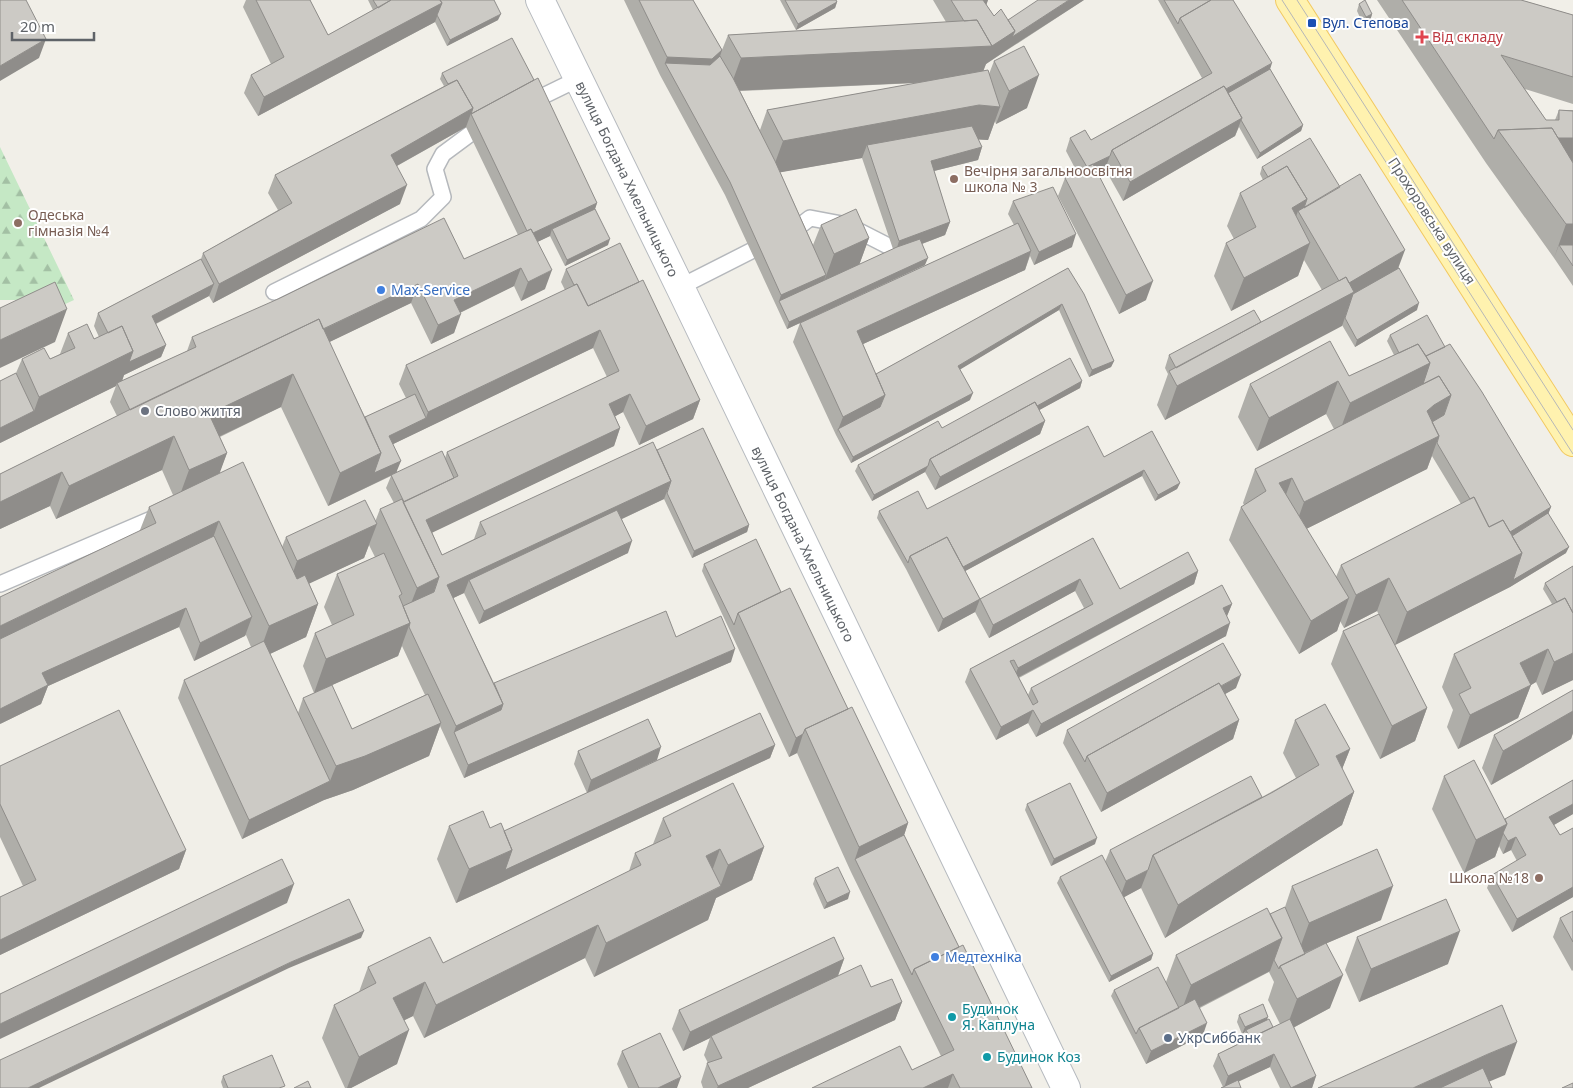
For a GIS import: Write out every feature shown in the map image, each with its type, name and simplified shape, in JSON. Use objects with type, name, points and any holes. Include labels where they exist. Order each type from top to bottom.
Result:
[{"type":"main road","name":"вулиця Богдана Хмельницького","points":[[540,0],[1066,1088]]},
{"type":"main road","name":"Прохоровська вулиця","points":[[1290,0],[1573,442]]},
{"type":"lane","points":[[537,99],[578,79]]},
{"type":"lane","points":[[274,292],[421,219],[443,197],[435,169],[443,154],[470,134]]},
{"type":"lane","points":[[796,229],[810,218],[847,225],[894,249],[930,235]]},
{"type":"lane","points":[[680,287],[751,251]]},
{"type":"lane","points":[[0,584],[177,508]]},
{"type":"green space","name":"Одеська гімназія №4","points":[[0,147],[74,300],[35,318],[24,300],[0,300]]},
{"type":"building","points":[[0,0],[26,0],[46,39],[0,66]]},
{"type":"building","points":[[256,0],[310,0],[328,35],[391,0],[440,0],[442,3],[264,97],[251,75],[284,57]]},
{"type":"building","points":[[373,0],[391,0],[378,8]]},
{"type":"building","points":[[440,0],[494,0],[501,14],[450,40],[437,15],[442,3]]},
{"type":"building","points":[[639,0],[693,0],[722,50],[712,59],[667,57]]},
{"type":"building","points":[[785,0],[836,0],[837,2],[798,24]]},
{"type":"building","points":[[951,0],[983,0],[994,16],[1001,9],[1015,31],[992,46],[977,20],[964,21]]},
{"type":"building","points":[[1038,0],[1069,0],[1012,37],[1015,31],[1008,20]]},
{"type":"building","points":[[1164,0],[1211,0],[1180,18],[1178,24]]},
{"type":"building","points":[[1211,0],[1233,0],[1272,63],[1226,89],[1224,86],[1112,150],[1110,156],[1087,167],[1070,138],[1085,130],[1091,140],[1212,73],[1180,18]]},
{"type":"building","points":[[1365,0],[1372,14],[1366,17],[1359,4]]},
{"type":"building","points":[[1402,0],[1521,0],[1573,15],[1573,77],[1501,55],[1546,120],[1559,120],[1559,110],[1573,111],[1573,138],[1558,138],[1552,128],[1498,130],[1494,139]]},
{"type":"building","points":[[977,20],[992,46],[741,58],[728,35]]},
{"type":"building","points":[[512,38],[534,80],[471,114],[473,108],[457,80],[448,84],[442,73]]},
{"type":"building","points":[[1024,46],[1039,75],[1009,91],[994,61]]},
{"type":"building","points":[[720,56],[775,161],[826,275],[781,295],[730,182],[665,63],[710,65]]},
{"type":"building","points":[[1270,69],[1303,125],[1260,153],[1228,93]]},
{"type":"building","points":[[988,70],[1000,107],[979,105],[783,141],[767,110]]},
{"type":"building","points":[[538,78],[597,203],[533,233],[531,229],[527,231],[471,114]]},
{"type":"building","points":[[457,80],[473,108],[391,155],[407,185],[219,284],[203,253],[292,203],[275,175]]},
{"type":"building","points":[[1224,86],[1242,118],[1130,182],[1112,150]]},
{"type":"building","points":[[972,126],[982,147],[931,161],[950,222],[899,241],[867,145]]},
{"type":"building","points":[[1552,128],[1573,163],[1573,224],[1566,224],[1498,130]]},
{"type":"building","points":[[1310,138],[1340,187],[1304,208],[1307,199],[1287,166],[1268,177],[1262,167]]},
{"type":"building","points":[[1093,164],[1153,281],[1126,295],[1065,178]]},
{"type":"building","points":[[1287,166],[1307,199],[1292,208],[1310,243],[1244,278],[1226,243],[1256,227],[1240,193]]},
{"type":"building","points":[[1360,174],[1405,250],[1349,283],[1346,277],[1339,281],[1298,211]]},
{"type":"building","points":[[1053,187],[1076,234],[1039,252],[1013,201]]},
{"type":"building","points":[[595,209],[610,239],[567,260],[552,229]]},
{"type":"building","points":[[856,209],[869,238],[834,254],[821,225]]},
{"type":"building","points":[[444,218],[464,259],[531,229],[552,270],[528,282],[521,268],[454,300],[461,314],[438,325],[418,284],[323,329],[319,319],[130,410],[117,383],[196,347],[192,337],[278,299]]},
{"type":"building","points":[[1018,223],[1031,251],[857,331],[885,395],[843,417],[800,323]]},
{"type":"building","points":[[920,239],[928,258],[789,322],[779,301],[897,247]]},
{"type":"building","points":[[620,243],[639,282],[588,306],[577,284],[574,285],[566,269]]},
{"type":"building","points":[[1559,245],[1573,245],[1573,266]]},
{"type":"building","points":[[201,259],[214,284],[152,316],[166,345],[129,362],[133,351],[122,326],[108,333],[98,313]]},
{"type":"building","points":[[1068,268],[1084,294],[1114,361],[1092,370],[1062,304],[958,366],[973,393],[853,457],[838,429],[880,407],[885,395],[876,374]]},
{"type":"building","points":[[1399,268],[1419,303],[1357,340],[1345,318],[1353,294]]},
{"type":"building","points":[[1346,277],[1354,292],[1177,386],[1169,371]]},
{"type":"building","points":[[643,280],[700,400],[646,426],[630,394],[609,404],[620,428],[426,520],[442,555],[486,534],[480,522],[653,442],[671,481],[447,585],[503,704],[456,726],[409,627],[410,623],[403,606],[434,592],[439,577],[403,502],[458,476],[447,452],[619,371],[600,330],[428,412],[406,365],[577,284],[588,306]]},
{"type":"building","points":[[55,282],[67,309],[0,340],[0,308]]},
{"type":"building","points":[[1254,310],[1261,322],[1176,368],[1169,355]]},
{"type":"building","points":[[1427,315],[1445,347],[1426,356],[1418,344],[1399,353],[1390,335]]},
{"type":"building","points":[[319,319],[381,453],[340,473],[293,374],[209,414],[227,453],[189,470],[174,436],[69,486],[62,472],[0,502],[0,474]]},
{"type":"building","points":[[87,324],[94,339],[122,326],[133,351],[39,397],[22,359],[44,348],[50,359],[75,348],[68,333]]},
{"type":"building","points":[[1330,341],[1349,376],[1418,344],[1430,363],[1350,403],[1338,381],[1269,418],[1250,384]]},
{"type":"building","points":[[1450,344],[1482,392],[1551,507],[1510,532],[1503,520],[1489,527],[1474,497],[1470,499],[1437,443],[1439,436],[1432,422],[1444,415],[1451,395],[1439,376],[1423,384],[1430,363],[1426,356]]},
{"type":"building","points":[[1070,358],[1082,381],[1037,406],[1035,402],[930,459],[928,466],[874,495],[858,465],[938,421],[942,428]]},
{"type":"building","points":[[16,373],[34,411],[0,428],[0,381]]},
{"type":"building","points":[[1439,376],[1451,395],[1427,411],[1439,436],[1304,502],[1292,478],[1279,483],[1349,598],[1311,621],[1241,507],[1266,491],[1255,469]]},
{"type":"building","points":[[415,394],[426,418],[389,436],[401,461],[374,473],[381,453],[365,417]]},
{"type":"building","points":[[1035,402],[1045,421],[940,477],[930,459]]},
{"type":"building","points":[[1088,426],[1104,457],[1152,431],[1180,483],[1158,495],[1144,470],[963,567],[947,537],[910,556],[908,563],[879,511],[918,491],[927,509]]},
{"type":"building","points":[[703,428],[749,525],[694,551],[667,493],[671,481],[657,450]]},
{"type":"building","points":[[442,451],[454,478],[404,502],[391,475]]},
{"type":"building","points":[[243,462],[297,579],[305,575],[318,604],[269,626],[219,521],[0,626],[0,597],[156,523],[149,507]]},
{"type":"building","points":[[1474,497],[1489,527],[1503,520],[1522,553],[1407,612],[1389,578],[1356,595],[1341,565]]},
{"type":"building","points":[[402,499],[439,577],[417,588],[380,509]]},
{"type":"building","points":[[365,500],[377,524],[297,561],[286,537]]},
{"type":"building","points":[[617,510],[632,541],[484,611],[469,580]]},
{"type":"building","points":[[1548,513],[1569,547],[1513,580],[1522,553],[1512,536]]},
{"type":"building","points":[[214,536],[252,617],[200,643],[186,608],[42,673],[48,685],[0,709],[0,639]]},
{"type":"building","points":[[947,537],[980,599],[943,619],[910,556]]},
{"type":"building","points":[[1093,538],[1120,589],[1188,552],[1198,571],[1018,668],[1014,660],[1010,661],[1033,705],[1038,702],[1031,688],[1222,585],[1232,604],[1223,608],[1230,623],[1041,724],[1033,710],[1001,727],[970,669],[1093,604],[1080,579],[993,625],[980,599]]},
{"type":"building","points":[[756,539],[781,592],[738,613],[734,625],[704,564]]},
{"type":"building","points":[[384,553],[402,594],[399,596],[410,623],[326,659],[315,633],[354,615],[337,574]]},
{"type":"building","points":[[1573,566],[1573,613],[1565,598],[1557,602],[1545,583]]},
{"type":"building","points":[[790,588],[848,709],[805,729],[803,734],[796,738],[738,613]]},
{"type":"building","points":[[1565,598],[1573,613],[1573,653],[1554,662],[1548,649],[1520,663],[1531,685],[1470,715],[1459,694],[1471,688],[1454,654]]},
{"type":"building","points":[[666,611],[676,637],[721,616],[735,649],[468,765],[454,732],[501,710],[503,704],[494,683]]},
{"type":"building","points":[[1379,614],[1427,708],[1392,726],[1343,631]]},
{"type":"building","points":[[264,641],[330,781],[249,820],[184,680]]},
{"type":"building","points":[[1223,643],[1241,675],[1221,686],[1219,683],[1087,756],[1085,762],[1067,730]]},
{"type":"building","points":[[1219,683],[1239,720],[1107,793],[1087,756]]},
{"type":"building","points":[[332,685],[352,729],[428,694],[441,723],[365,756],[336,766],[303,698]]},
{"type":"building","points":[[1573,690],[1573,711],[1503,751],[1494,735]]},
{"type":"building","points":[[1325,704],[1350,749],[1336,756],[1354,792],[1178,905],[1153,855],[1273,792],[1319,765],[1295,720]]},
{"type":"building","points":[[852,707],[908,823],[859,847],[805,729]]},
{"type":"building","points":[[119,710],[186,850],[0,940],[0,897],[36,880],[0,804],[0,766]]},
{"type":"building","points":[[760,713],[775,745],[505,870],[512,850],[504,831]]},
{"type":"building","points":[[648,719],[661,747],[591,780],[578,751]]},
{"type":"building","points":[[1474,760],[1507,824],[1476,840],[1444,776]]},
{"type":"building","points":[[1251,776],[1262,797],[1153,855],[1148,870],[1126,881],[1110,850]]},
{"type":"building","name":"Школа №18","points":[[1573,780],[1573,804],[1549,817],[1560,835],[1573,828],[1573,887],[1517,919],[1492,875],[1526,855],[1516,837],[1508,841],[1503,833],[1507,824],[1505,819]]},
{"type":"building","points":[[733,783],[764,847],[728,865],[720,849],[706,856],[721,886],[606,943],[598,925],[436,1005],[425,982],[393,998],[409,1030],[359,1057],[334,1005],[376,983],[368,967],[430,937],[443,963],[641,865],[635,853],[671,836],[663,818]]},
{"type":"building","points":[[1070,783],[1097,838],[1054,859],[1027,804]]},
{"type":"building","points":[[483,811],[490,828],[501,823],[512,850],[469,869],[449,826]]},
{"type":"building","points":[[904,835],[959,947],[914,969],[912,975],[855,859]]},
{"type":"building","points":[[1377,849],[1393,886],[1309,923],[1292,886]]},
{"type":"building","points":[[1102,855],[1153,954],[1111,976],[1060,877]]},
{"type":"building","points":[[282,859],[294,884],[0,1024],[0,994]]},
{"type":"building","points":[[838,867],[850,892],[827,903],[815,878]]},
{"type":"building","points":[[349,899],[364,931],[291,962],[28,1088],[0,1088],[0,1060]]},
{"type":"building","points":[[1446,899],[1460,931],[1371,969],[1357,937]]},
{"type":"building","points":[[1285,907],[1305,954],[1280,966],[1279,969],[1274,960],[1282,938],[1270,914]]},
{"type":"building","points":[[1267,908],[1282,938],[1191,985],[1176,955]]},
{"type":"building","points":[[1573,911],[1573,942],[1560,918]]},
{"type":"building","points":[[834,937],[844,959],[690,1032],[679,1010]]},
{"type":"building","points":[[1326,943],[1343,975],[1297,999],[1280,966]]},
{"type":"building","points":[[963,945],[1032,1088],[960,1088],[953,1074],[923,1088],[812,1088],[900,1046],[912,1070],[954,1050],[914,969]]},
{"type":"building","points":[[861,965],[871,987],[892,979],[902,1002],[718,1086],[707,1063],[722,1058],[711,1036]]},
{"type":"building","points":[[1158,967],[1179,1008],[1139,1028],[1136,1034],[1114,990]]},
{"type":"building","points":[[1195,999],[1207,1023],[1151,1051],[1139,1028]]},
{"type":"building","points":[[1263,1004],[1268,1017],[1245,1027],[1239,1015]]},
{"type":"building","points":[[1502,1005],[1517,1042],[1413,1088],[1318,1088]]},
{"type":"building","points":[[1269,1019],[1273,1027],[1250,1038],[1246,1030]]},
{"type":"building","points":[[1290,1019],[1316,1076],[1291,1088],[1274,1054],[1228,1076],[1218,1054]]},
{"type":"building","points":[[660,1033],[681,1077],[658,1088],[639,1088],[622,1051]]},
{"type":"building","points":[[272,1055],[285,1086],[279,1088],[228,1088],[223,1076]]},
{"type":"building","points":[[1483,1068],[1492,1088],[1440,1088]]},
{"type":"building","points":[[1238,1080],[1241,1088],[1221,1088]]},
{"type":"building","points":[[308,1081],[311,1088],[294,1088]]},
{"type":"building","points":[[1573,1083],[1573,1088],[1562,1088]]},
{"type":"tram line","points":[[1282,0],[1573,454]]},
{"type":"tram line","points":[[1297,0],[1573,430]]},
{"type":"place","name":"Вул. Степова","points":[[1312,23]]},
{"type":"place","name":"Від складу","points":[[1422,37]]},
{"type":"place","name":"Вечірня загальноосвітня школа № 3","points":[[954,179]]},
{"type":"place","name":"Одеська гімназія №4","points":[[18,223]]},
{"type":"place","name":"Max-Service","points":[[381,290]]},
{"type":"place","name":"Слово життя","points":[[145,411]]},
{"type":"place","name":"Школа №18","points":[[1539,878]]},
{"type":"place","name":"Медтехніка","points":[[935,957]]},
{"type":"place","name":"Будинок Я. Каплуна","points":[[952,1017]]},
{"type":"place","name":"УкрСиббанк","points":[[1168,1038]]},
{"type":"place","name":"Будинок Коз","points":[[987,1057]]}]
